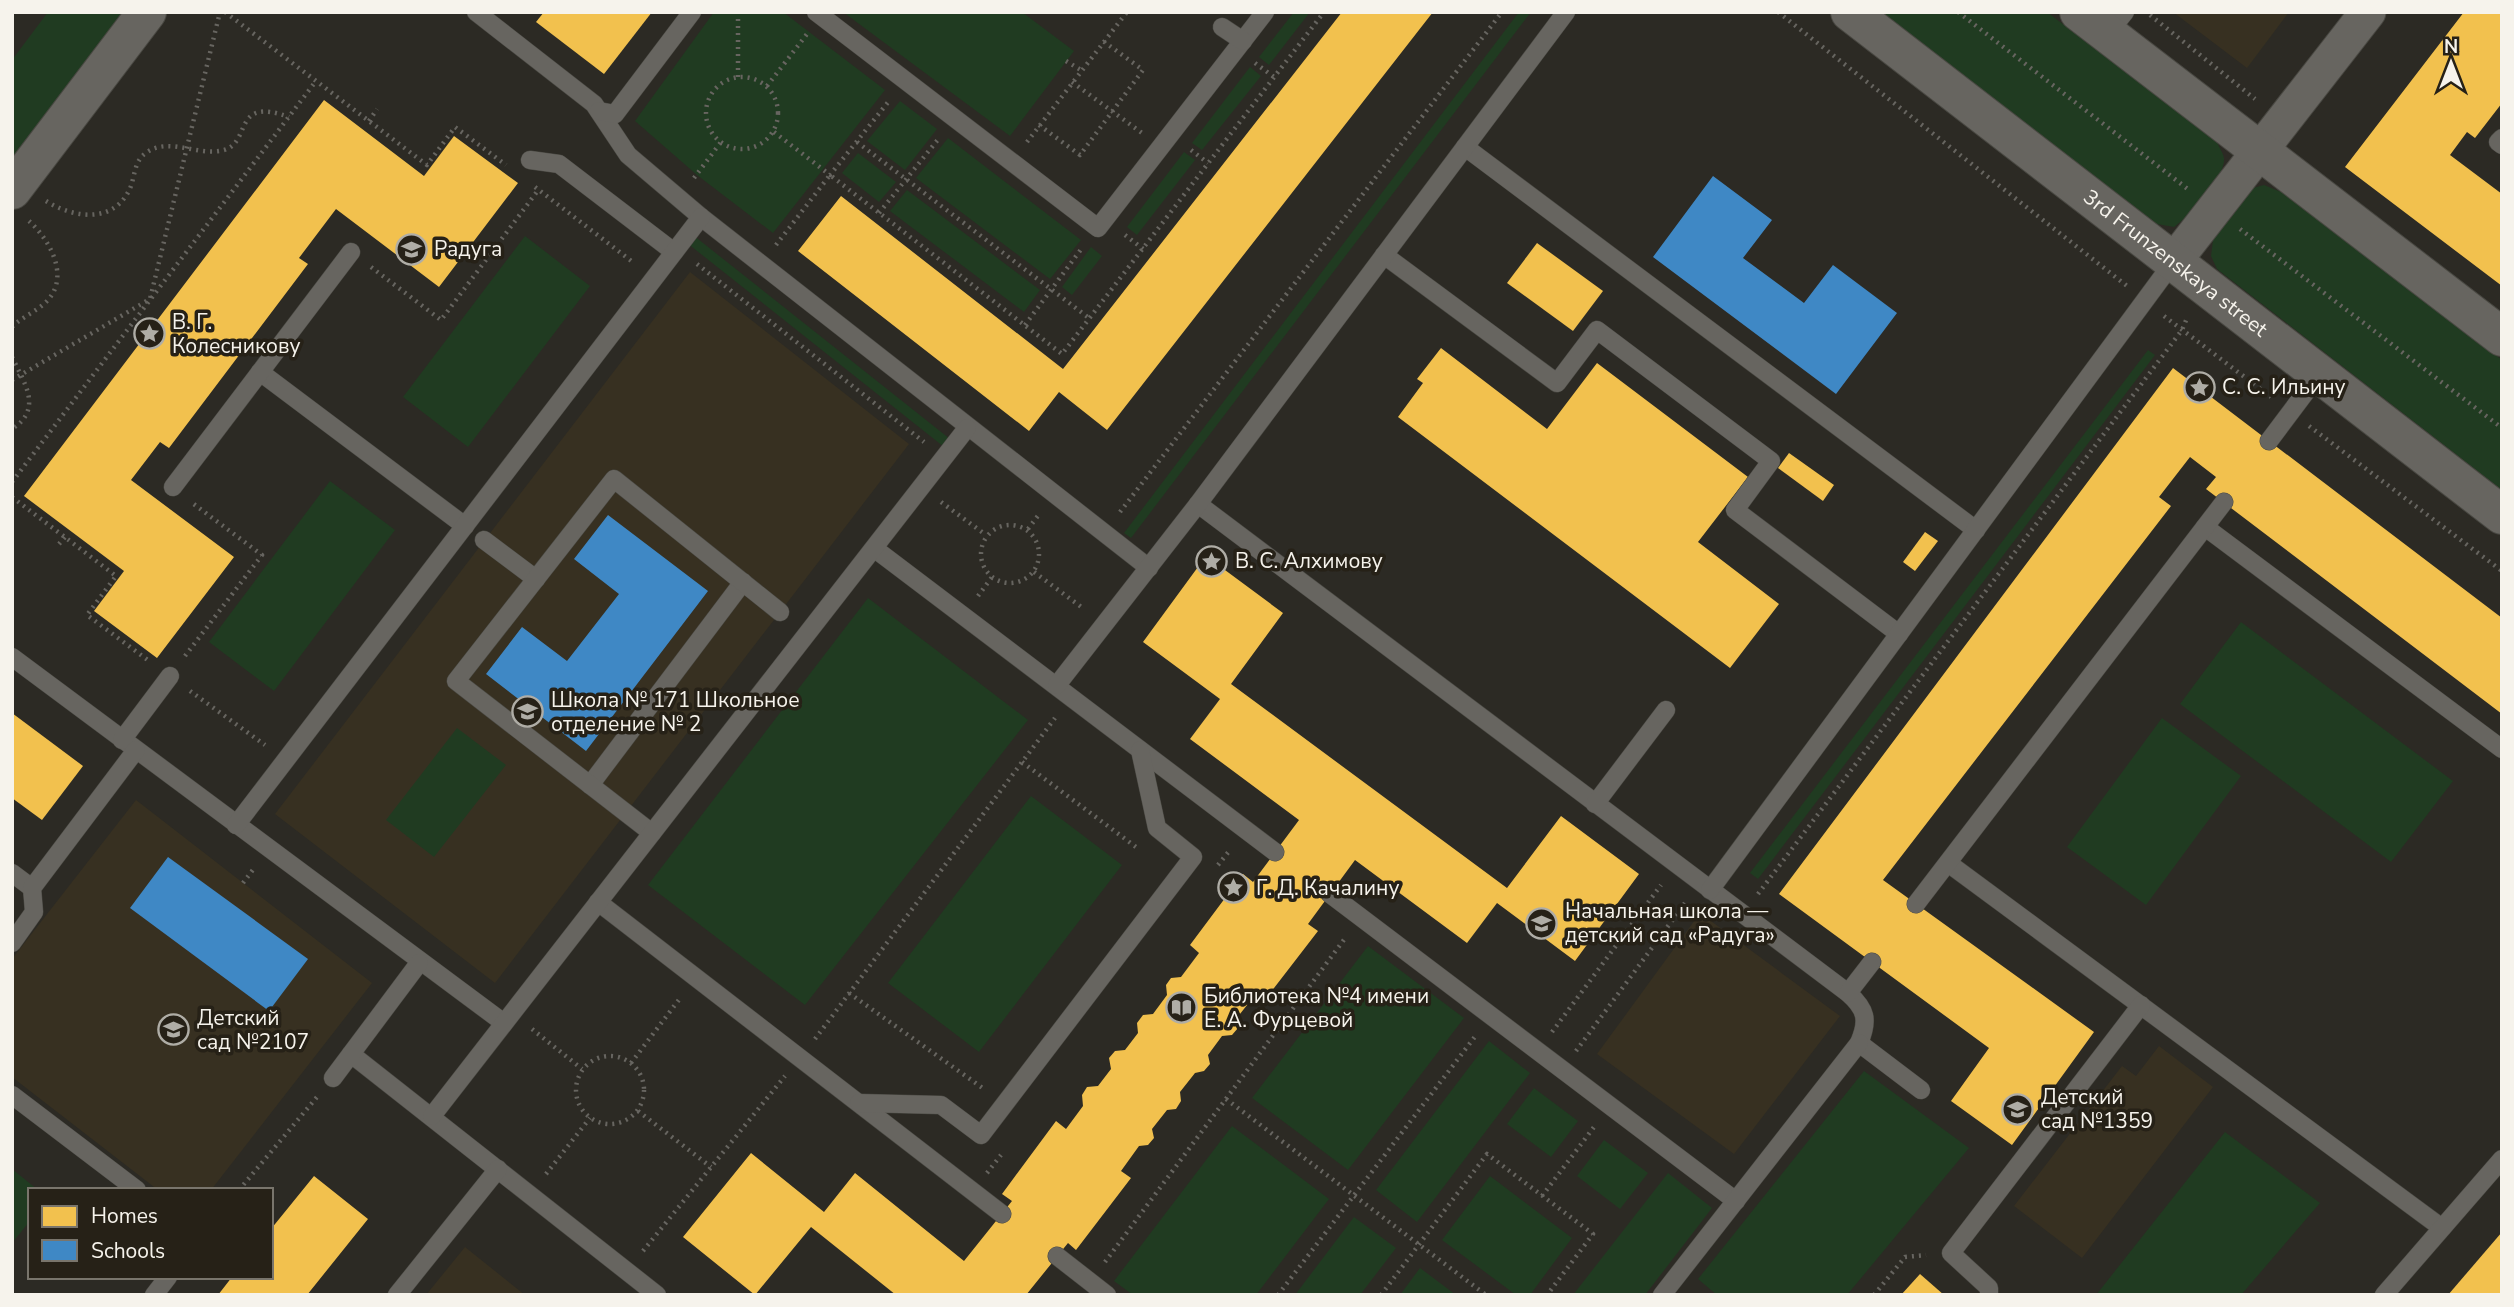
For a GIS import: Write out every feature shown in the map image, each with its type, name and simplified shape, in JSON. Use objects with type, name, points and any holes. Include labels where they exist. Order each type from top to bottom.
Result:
[{"type":"street","points":[[29,204],[147,12]]},
{"type":"street","name":"3rd Frunzenskaya street","points":[[1850,12],[2502,515]]},
{"type":"street","points":[[2174,261],[2368,12]]},
{"type":"street","points":[[2104,19],[2259,151],[2502,337]]},
{"type":"lane","points":[[476,12],[599,111],[628,155],[701,217],[1149,568]]},
{"type":"lane","points":[[599,111],[615,114],[692,12]]},
{"type":"lane","points":[[818,14],[1098,229],[1265,12]]},
{"type":"lane","points":[[1063,691],[1104,624],[1198,504],[1566,12]]},
{"type":"lane","points":[[1222,27],[1242,41]]},
{"type":"lane","points":[[2502,138],[2498,142],[2502,145]]},
{"type":"lane","points":[[1465,147],[1976,530]]},
{"type":"lane","points":[[530,160],[559,164],[675,250]]},
{"type":"lane","points":[[236,825],[701,217]]},
{"type":"lane","points":[[173,487],[351,252]]},
{"type":"lane","points":[[1384,255],[1557,383],[1597,330],[1771,461],[1735,510],[1899,634]]},
{"type":"lane","points":[[1705,886],[1899,634],[2174,261]]},
{"type":"lane","points":[[260,372],[465,526]]},
{"type":"lane","points":[[2269,441],[2320,373]]},
{"type":"lane","points":[[432,1116],[967,428]]},
{"type":"lane","points":[[652,833],[456,681],[614,479],[780,611]]},
{"type":"lane","points":[[1916,904],[2224,502]]},
{"type":"lane","points":[[1198,504],[1848,993],[1863,1007],[1867,1025],[1859,1043],[1662,1295]]},
{"type":"lane","points":[[2205,527],[2502,749]]},
{"type":"lane","points":[[484,540],[536,579]]},
{"type":"lane","points":[[874,549],[1275,852]]},
{"type":"lane","points":[[590,785],[743,582]]},
{"type":"lane","points":[[12,657],[419,963],[508,1018]]},
{"type":"lane","points":[[12,943],[34,912],[32,888],[129,745],[170,676]]},
{"type":"lane","points":[[1595,804],[1666,710]]},
{"type":"lane","points":[[859,1103],[941,1105],[981,1135],[1193,857],[1157,828],[1140,750]]},
{"type":"lane","points":[[1948,863],[2442,1228]]},
{"type":"lane","points":[[12,873],[32,888]]},
{"type":"lane","points":[[1330,894],[1736,1201]]},
{"type":"lane","points":[[598,902],[1002,1214]]},
{"type":"lane","points":[[1848,993],[1872,962]]},
{"type":"lane","points":[[333,1078],[419,963]]},
{"type":"lane","points":[[1989,1295],[1989,1288],[1951,1253],[2141,1005]]},
{"type":"lane","points":[[1859,1043],[1921,1090]]},
{"type":"lane","points":[[351,1054],[657,1295]]},
{"type":"lane","points":[[12,1095],[134,1188]]},
{"type":"lane","points":[[2384,1295],[2502,1159]]},
{"type":"lane","points":[[397,1295],[498,1169]]},
{"type":"lane","points":[[1057,1256],[1107,1295]]},
{"type":"lane","points":[[154,1295],[166,1279]]},
{"type":"path","points":[[12,380],[150,299],[220,12]]},
{"type":"path","points":[[225,12],[427,165],[455,127],[504,164]]},
{"type":"path","points":[[738,12],[738,78]]},
{"type":"path","points":[[1011,163],[1127,12]]},
{"type":"path","points":[[1104,533],[1502,12]]},
{"type":"path","points":[[1778,12],[2182,330],[2502,571]]},
{"type":"path","points":[[2147,12],[2241,85],[2261,104]]},
{"type":"path","points":[[767,86],[818,14]]},
{"type":"path","points":[[1039,125],[1080,155],[1143,70],[1103,41]]},
{"type":"path","points":[[1066,61],[1081,70]]},
{"type":"path","points":[[738,78],[758,80],[767,86],[779,108],[774,132],[755,147],[743,150],[720,142],[707,122],[706,110],[716,88],[738,78]]},
{"type":"path","points":[[13,477],[316,81]]},
{"type":"path","points":[[774,132],[830,175],[905,81]]},
{"type":"path","points":[[1072,82],[1161,147]]},
{"type":"path","points":[[369,121],[377,109]]},
{"type":"path","points":[[29,204],[99,216],[114,209],[125,198],[143,154],[157,146],[187,150],[227,150],[233,145],[246,118],[253,114],[273,112],[289,117]]},
{"type":"path","points":[[879,213],[954,118]]},
{"type":"path","points":[[679,198],[720,142]]},
{"type":"path","points":[[857,142],[1089,318]]},
{"type":"path","points":[[351,252],[440,320],[559,164]]},
{"type":"path","points":[[539,190],[654,279]]},
{"type":"path","points":[[12,327],[48,299],[56,286],[58,270],[53,254],[39,231],[29,204]]},
{"type":"path","points":[[1025,325],[1098,229]]},
{"type":"path","points":[[675,250],[943,457]]},
{"type":"path","points":[[1742,915],[2182,330]]},
{"type":"path","points":[[12,357],[21,375],[30,408],[28,416],[12,429]]},
{"type":"path","points":[[921,486],[986,536]]},
{"type":"path","points":[[170,676],[262,555],[173,487]]},
{"type":"path","points":[[12,497],[116,576],[87,615],[286,760]]},
{"type":"path","points":[[1014,524],[1028,529],[1038,542],[1040,557],[1034,572],[1022,581],[1007,584],[992,577],[982,566],[980,550],[986,536],[998,526],[1014,524]]},
{"type":"path","points":[[59,544],[65,537]]},
{"type":"path","points":[[1034,572],[1104,624]]},
{"type":"path","points":[[627,1271],[800,1058],[849,993],[1022,762],[1063,691]]},
{"type":"path","points":[[1022,762],[1145,853]]},
{"type":"path","points":[[1538,1051],[1676,864]]},
{"type":"path","points":[[1562,1069],[1705,886]]},
{"type":"path","points":[[1090,1282],[1361,917]]},
{"type":"path","points":[[631,1063],[696,977]]},
{"type":"path","points":[[849,993],[982,1091],[990,1080]]},
{"type":"path","points":[[1278,1295],[1491,1015]]},
{"type":"path","points":[[508,1018],[583,1069]]},
{"type":"path","points":[[614,1056],[631,1063],[642,1077],[645,1094],[638,1111],[624,1122],[606,1124],[590,1118],[579,1104],[577,1095],[576,1086],[583,1069],[597,1058],[614,1056]]},
{"type":"path","points":[[241,1188],[333,1078]]},
{"type":"path","points":[[1226,1098],[1486,1295]]},
{"type":"path","points":[[1542,1196],[1610,1106]]},
{"type":"path","points":[[638,1111],[711,1167]]},
{"type":"path","points":[[530,1194],[590,1118]]},
{"type":"path","points":[[1381,1295],[1488,1154],[1593,1234],[1547,1295]]},
{"type":"path","points":[[1874,1295],[1905,1257],[1951,1253]]},
{"type":"shaded area","points":[[2173,12],[2289,12],[2247,68]]},
{"type":"shaded area","name":"Школа № 171 Школьное отделение № 2","points":[[690,272],[909,444],[495,983],[275,814]]},
{"type":"shaded area","name":"Детский сад №2107","points":[[136,800],[372,983],[213,1188],[155,1188],[12,1077],[12,959]]},
{"type":"shaded area","points":[[1700,913],[1840,1016],[1734,1154],[1597,1054]]},
{"type":"shaded area","points":[[2159,1046],[2213,1087],[2082,1258],[2014,1206],[2122,1066],[2136,1076]]},
{"type":"shaded area","points":[[465,1247],[525,1295],[426,1295]]},
{"type":"green space","points":[[48,12],[129,12],[12,165],[12,60]]},
{"type":"green space","points":[[714,12],[783,12],[885,90],[773,233],[697,175],[635,121]]},
{"type":"green space","points":[[843,12],[1022,12],[1074,51],[1010,136]]},
{"type":"green space","points":[[1294,12],[1310,12],[1269,65],[1259,57]]},
{"type":"green space","points":[[1519,12],[1531,12],[1131,538],[1124,533]]},
{"type":"green space","points":[[1879,12],[2047,12],[2217,142],[2224,158],[2219,175],[2197,206],[2181,222],[2174,227],[2157,224]]},
{"type":"green space","points":[[1250,67],[1261,76],[1202,150],[1192,143]]},
{"type":"green space","points":[[900,101],[937,129],[905,170],[867,141]]},
{"type":"green space","points":[[948,138],[1081,240],[1050,279],[916,178]]},
{"type":"green space","points":[[1184,152],[1195,160],[1137,235],[1127,227]]},
{"type":"green space","points":[[858,153],[896,182],[879,202],[842,173]]},
{"type":"green space","points":[[2264,185],[2281,192],[2502,360],[2502,490],[2217,269],[2211,256],[2213,240],[2249,189]]},
{"type":"green space","points":[[907,190],[1040,290],[1024,312],[890,211]]},
{"type":"green space","points":[[693,235],[950,439],[944,447],[687,243]]},
{"type":"green space","points":[[525,236],[590,286],[468,447],[403,397]]},
{"type":"green space","points":[[1091,247],[1102,256],[1072,295],[1062,287]]},
{"type":"green space","points":[[2148,350],[2155,355],[1758,879],[1750,873]]},
{"type":"green space","points":[[330,481],[395,530],[274,691],[209,642]]},
{"type":"green space","points":[[868,598],[1028,720],[805,1005],[648,885]]},
{"type":"green space","points":[[2241,622],[2453,781],[2391,862],[2180,704]]},
{"type":"green space","points":[[2162,718],[2241,776],[2146,905],[2067,847]]},
{"type":"green space","points":[[457,728],[506,765],[434,857],[386,820]]},
{"type":"green space","points":[[1031,796],[1122,865],[979,1052],[888,983]]},
{"type":"green space","points":[[1368,946],[1464,1018],[1348,1170],[1252,1098]]},
{"type":"green space","points":[[1489,1041],[1530,1073],[1417,1222],[1376,1190]]},
{"type":"green space","points":[[1864,1071],[1969,1148],[1847,1295],[1717,1295],[1698,1279]]},
{"type":"green space","points":[[1534,1088],[1578,1121],[1551,1157],[1507,1124]]},
{"type":"green space","points":[[1232,1126],[1329,1199],[1256,1295],[1133,1295],[1114,1281]]},
{"type":"green space","points":[[2225,1132],[2320,1203],[2241,1295],[2096,1295]]},
{"type":"green space","points":[[1604,1140],[1648,1173],[1620,1209],[1577,1176]]},
{"type":"green space","points":[[12,1169],[36,1188],[28,1188],[28,1223],[12,1243]]},
{"type":"green space","points":[[1668,1173],[1712,1208],[1645,1295],[1573,1295]]},
{"type":"green space","points":[[1490,1176],[1572,1238],[1530,1295],[1516,1295],[1442,1240]]},
{"type":"green space","points":[[1354,1217],[1396,1248],[1360,1295],[1295,1295]]},
{"type":"green space","points":[[1420,1268],[1456,1295],[1400,1295]]},
{"type":"building: Homes","points":[[544,12],[652,12],[604,74],[536,22]]},
{"type":"building: Homes","points":[[1342,12],[1433,12],[1107,430],[1059,392],[1029,431],[798,251],[841,196],[1063,369]]},
{"type":"building: Homes","points":[[2464,12],[2502,12],[2502,103],[2475,138],[2467,132],[2450,155],[2502,194],[2502,286],[2345,167]]},
{"type":"building: Homes","points":[[324,100],[424,176],[454,136],[518,183],[439,287],[336,209],[299,258],[308,264],[169,448],[160,442],[131,480],[234,557],[157,658],[94,611],[124,571],[24,496]]},
{"type":"building: Homes","points":[[1537,243],[1603,291],[1573,331],[1507,283]]},
{"type":"building: Homes","points":[[1441,348],[1547,429],[1597,363],[1748,477],[1698,542],[1779,604],[1730,668],[1398,417],[1423,383],[1417,379]]},
{"type":"building: Homes","points":[[2173,368],[2502,618],[2502,714],[2206,489],[2216,477],[2190,457],[2159,497],[2171,506],[1883,880],[2094,1032],[2012,1145],[1951,1101],[1989,1048],[1779,894]]},
{"type":"building: Homes","points":[[1789,453],[1834,485],[1823,501],[1778,468]]},
{"type":"building: Homes","points":[[1925,532],[1938,541],[1915,571],[1903,562]]},
{"type":"building: Homes","points":[[1206,556],[1283,613],[1231,684],[1507,888],[1561,816],[1639,874],[1575,961],[1497,903],[1467,943],[1355,860],[1308,924],[1318,931],[1264,1001],[1255,995],[1236,1019],[1238,1028],[1232,1035],[1222,1036],[1208,1055],[1210,1064],[1204,1071],[1195,1073],[1180,1092],[1181,1101],[1176,1109],[1167,1110],[1152,1129],[1154,1138],[1148,1145],[1139,1146],[1121,1171],[1131,1178],[1076,1250],[1068,1243],[1026,1295],[896,1295],[811,1227],[755,1295],[683,1237],[751,1153],[824,1212],[855,1173],[964,1261],[1012,1201],[1002,1194],[1056,1121],[1066,1129],[1083,1106],[1082,1095],[1087,1087],[1098,1086],[1111,1069],[1109,1058],[1115,1051],[1125,1050],[1138,1033],[1137,1023],[1143,1015],[1153,1014],[1167,995],[1166,985],[1171,978],[1181,977],[1199,953],[1190,945],[1243,874],[1253,882],[1299,820],[1190,739],[1220,699],[1143,642]]},
{"type":"building: Homes","points":[[12,713],[83,766],[42,820],[12,798]]},
{"type":"building: Homes","points":[[314,1176],[368,1219],[307,1295],[218,1295],[230,1279],[273,1279],[273,1227]]},
{"type":"building: Homes","points":[[2502,1232],[2502,1295],[2448,1295]]},
{"type":"building: Homes","points":[[1920,1274],[1944,1295],[1901,1295]]},
{"type":"building: Schools","points":[[1713,176],[1772,220],[1743,258],[1804,303],[1833,265],[1897,313],[1836,394],[1653,257]]},
{"type":"building: Schools","points":[[608,515],[708,591],[586,751],[486,674],[522,627],[567,661],[619,594],[574,559]]},
{"type":"building: Schools","points":[[168,857],[308,959],[269,1011],[130,908]]},
{"type":"place","name":"Радуга","points":[[411,249]]},
{"type":"place","name":"В. Г. Колесникову","points":[[149,334]]},
{"type":"place","name":"С. С. Ильину","points":[[2199,387]]},
{"type":"place","name":"В. С. Алхимову","points":[[1212,561]]},
{"type":"place","name":"Школа № 171 Школьное отделение № 2","points":[[528,712]]},
{"type":"place","name":"Г. Д. Качалину","points":[[1233,888]]},
{"type":"place","name":"Начальная школа — детский сад «Радуга»","points":[[1542,923]]},
{"type":"place","name":"Библиотека №4 имени Е. А. Фурцевой","points":[[1181,1008]]},
{"type":"place","name":"Детский сад №2107","points":[[174,1030]]},
{"type":"place","name":"Детский сад №1359","points":[[2018,1109]]}]
